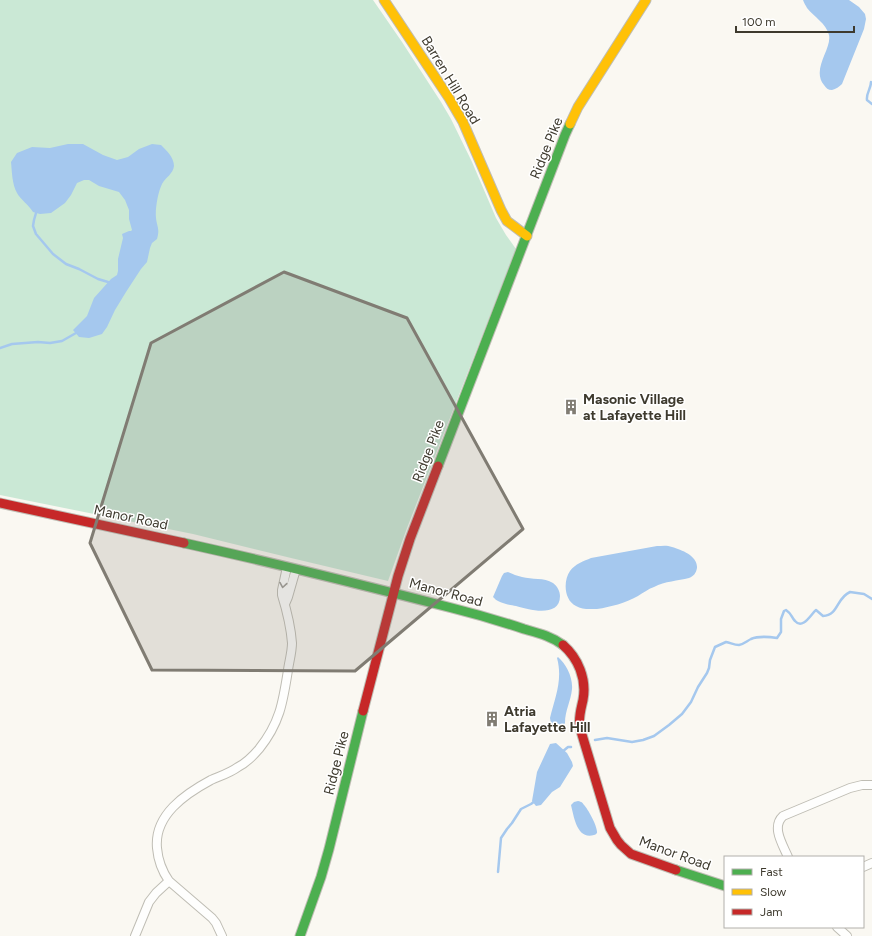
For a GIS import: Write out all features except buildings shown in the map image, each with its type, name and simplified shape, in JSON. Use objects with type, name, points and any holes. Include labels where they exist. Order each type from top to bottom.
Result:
[{"type":"street","name":"Barren Hill Road","points":[[384,0],[449,98],[463,122],[507,221],[527,236]]},
{"type":"street","name":"Ridge Pike","points":[[300,936],[321,877],[329,849],[394,592],[410,539],[565,135],[578,106],[646,0]]},
{"type":"street","name":"Manor Road","points":[[0,503],[394,592],[512,624],[550,637],[566,648],[575,659],[581,670],[584,692],[579,716],[580,728],[608,822],[617,840],[626,850],[638,857],[724,886]]},
{"type":"street","points":[[222,936],[212,918],[169,881],[159,860],[157,852],[157,837],[164,818],[173,807],[194,790],[236,769],[246,762],[263,744],[276,722],[283,699],[292,648],[282,590],[292,568]]},
{"type":"street","points":[[788,856],[777,830],[778,822],[783,816],[850,788],[862,785],[872,785]]},
{"type":"street","points":[[135,936],[148,902],[156,892],[169,881]]},
{"type":"street","points":[[838,928],[847,936]]},
{"type":"highlighted area","points":[[284,272],[407,318],[523,529],[355,671],[152,670],[90,543],[151,343]]},
{"type":"green space","points":[[0,0],[373,0],[402,42],[451,119],[472,162],[496,218],[516,249],[407,528],[388,581],[193,534],[0,495]]},
{"type":"water","points":[[803,0],[849,0],[859,7],[865,14],[866,19],[864,29],[842,84],[833,90],[828,89],[825,86],[821,79],[820,72],[828,46],[829,35],[823,24],[807,8]]},
{"type":"water","points":[[68,144],[83,144],[103,155],[117,160],[128,157],[139,149],[152,144],[161,145],[169,154],[174,163],[172,171],[162,184],[159,191],[156,205],[158,236],[152,243],[147,262],[126,292],[102,334],[89,338],[79,337],[73,330],[87,316],[94,298],[111,279],[117,275],[118,259],[123,238],[122,234],[132,230],[129,219],[129,210],[125,200],[119,192],[99,186],[89,180],[84,180],[77,183],[65,203],[51,213],[40,214],[33,212],[18,195],[14,186],[12,174],[11,162],[17,153],[32,147],[50,148]]},
{"type":"water","points":[[657,546],[670,546],[689,554],[697,564],[694,574],[689,578],[658,585],[628,601],[597,609],[583,609],[576,606],[569,599],[566,590],[566,580],[570,571],[577,565],[591,558]]},
{"type":"water","points":[[508,572],[520,577],[546,580],[553,583],[559,592],[559,603],[550,610],[543,611],[505,604],[497,601],[493,597],[502,576],[504,573]]},
{"type":"water","points":[[558,657],[564,663],[572,684],[565,723],[562,727],[551,724],[550,718],[559,681]]},
{"type":"water","points":[[556,743],[567,753],[573,766],[560,787],[552,792],[541,805],[536,806],[532,801],[537,772],[550,744]]},
{"type":"water","points":[[578,801],[583,803],[592,818],[597,830],[595,835],[588,836],[584,834],[577,826],[571,805]]},
{"type":"waterway","points":[[871,82],[867,100],[872,104]]},
{"type":"waterway","points":[[36,213],[33,226],[36,234],[53,254],[66,264],[108,282]]},
{"type":"waterway","points":[[0,348],[12,344],[38,342],[50,343],[62,341],[76,333]]},
{"type":"waterway","points":[[595,740],[607,738],[632,742],[654,736],[682,714],[691,702],[707,673],[715,647],[726,642],[739,645],[757,637],[777,638],[781,632],[781,619],[784,611],[786,610],[795,621],[801,624],[804,623],[816,610],[823,616],[832,613],[842,598],[850,592],[864,594],[872,599]]},
{"type":"waterway","points":[[562,752],[568,747],[571,747]]},
{"type":"waterway","points":[[498,872],[501,838],[521,809],[535,801]]},
{"type":"traffic: fast","points":[[438,466],[570,124]]},
{"type":"traffic: fast","points":[[184,543],[318,574],[497,620],[544,635],[563,645]]},
{"type":"traffic: fast","points":[[300,936],[321,877],[329,849],[363,711]]},
{"type":"traffic: fast","points":[[676,870],[724,886]]},
{"type":"traffic: slow","points":[[384,0],[449,98],[463,122],[507,221],[527,236]]},
{"type":"traffic: slow","points":[[570,124],[578,107],[646,0]]},
{"type":"traffic: jam","points":[[363,711],[398,576],[410,539],[438,466]]},
{"type":"traffic: jam","points":[[0,503],[184,543]]},
{"type":"traffic: jam","points":[[563,645],[577,663],[584,684],[579,724],[610,828],[621,845],[631,854],[676,870]]},
{"type":"place","name":"Masonic Village at Lafayette Hill","points":[[571,407]]},
{"type":"place","name":"Atria Lafayette Hill","points":[[492,719]]}]
